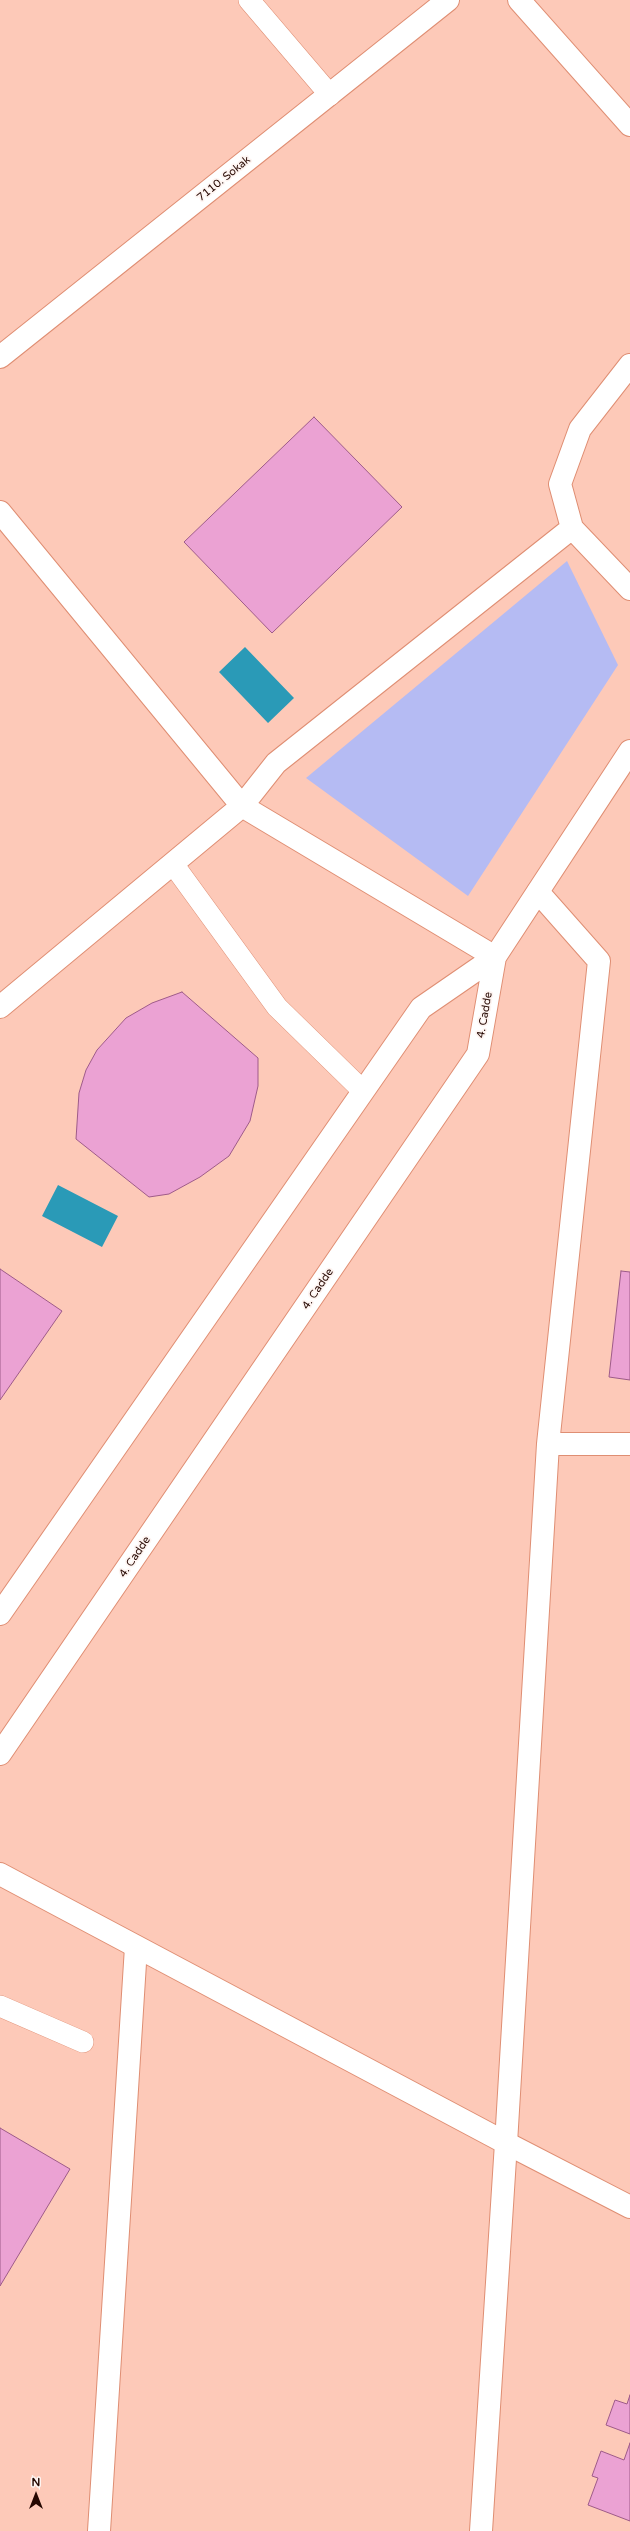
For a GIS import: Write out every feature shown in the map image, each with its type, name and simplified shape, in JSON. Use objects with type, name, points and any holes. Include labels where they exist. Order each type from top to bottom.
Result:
[{"type":"street","name":"7110. Sokak","points":[[0,357],[448,0]]},
{"type":"street","points":[[519,0],[630,125]]},
{"type":"street","points":[[630,365],[580,429],[560,484],[572,528],[630,589]]},
{"type":"street","points":[[0,512],[242,806],[495,957]]},
{"type":"street","points":[[0,1007],[242,806],[276,763],[572,528]]},
{"type":"street","points":[[0,1614],[421,1008],[495,957],[630,751]]},
{"type":"street","points":[[481,2531],[548,1444],[599,961],[538,892]]},
{"type":"street","name":"4. Cadde","points":[[0,1754],[478,1054],[495,957]]},
{"type":"street","points":[[548,1444],[630,1444]]},
{"type":"street","points":[[0,1874],[506,2144],[630,2207]]},
{"type":"street","points":[[99,2531],[136,1947]]},
{"type":"lane","points":[[249,0],[330,95]]},
{"type":"lane","points":[[172,864],[277,1007],[363,1091]]},
{"type":"lane","points":[[0,2006],[83,2042]]},
{"type":"shaded area","points":[[567,561],[618,665],[468,896],[306,778]]},
{"type":"shaded area","points":[[245,647],[294,698],[268,723],[219,672]]},
{"type":"shaded area","points":[[58,1185],[118,1216],[102,1247],[42,1216]]},
{"type":"building","points":[[314,417],[402,507],[272,633],[184,542]]},
{"type":"building","points":[[182,992],[258,1058],[258,1086],[250,1121],[229,1156],[200,1177],[169,1194],[149,1197],[76,1139],[79,1093],[86,1070],[97,1050],[126,1018],[152,1003]]},
{"type":"building","points":[[0,1269],[62,1311],[0,1400]]},
{"type":"building","points":[[621,1271],[630,1272],[630,1380],[609,1377]]},
{"type":"building","points":[[0,2128],[70,2169],[0,2286]]},
{"type":"building","points":[[630,2395],[630,2434],[606,2425],[615,2400],[627,2404]]},
{"type":"building","points":[[630,2443],[630,2521],[588,2505],[598,2478],[592,2476],[601,2451],[624,2460]]}]
